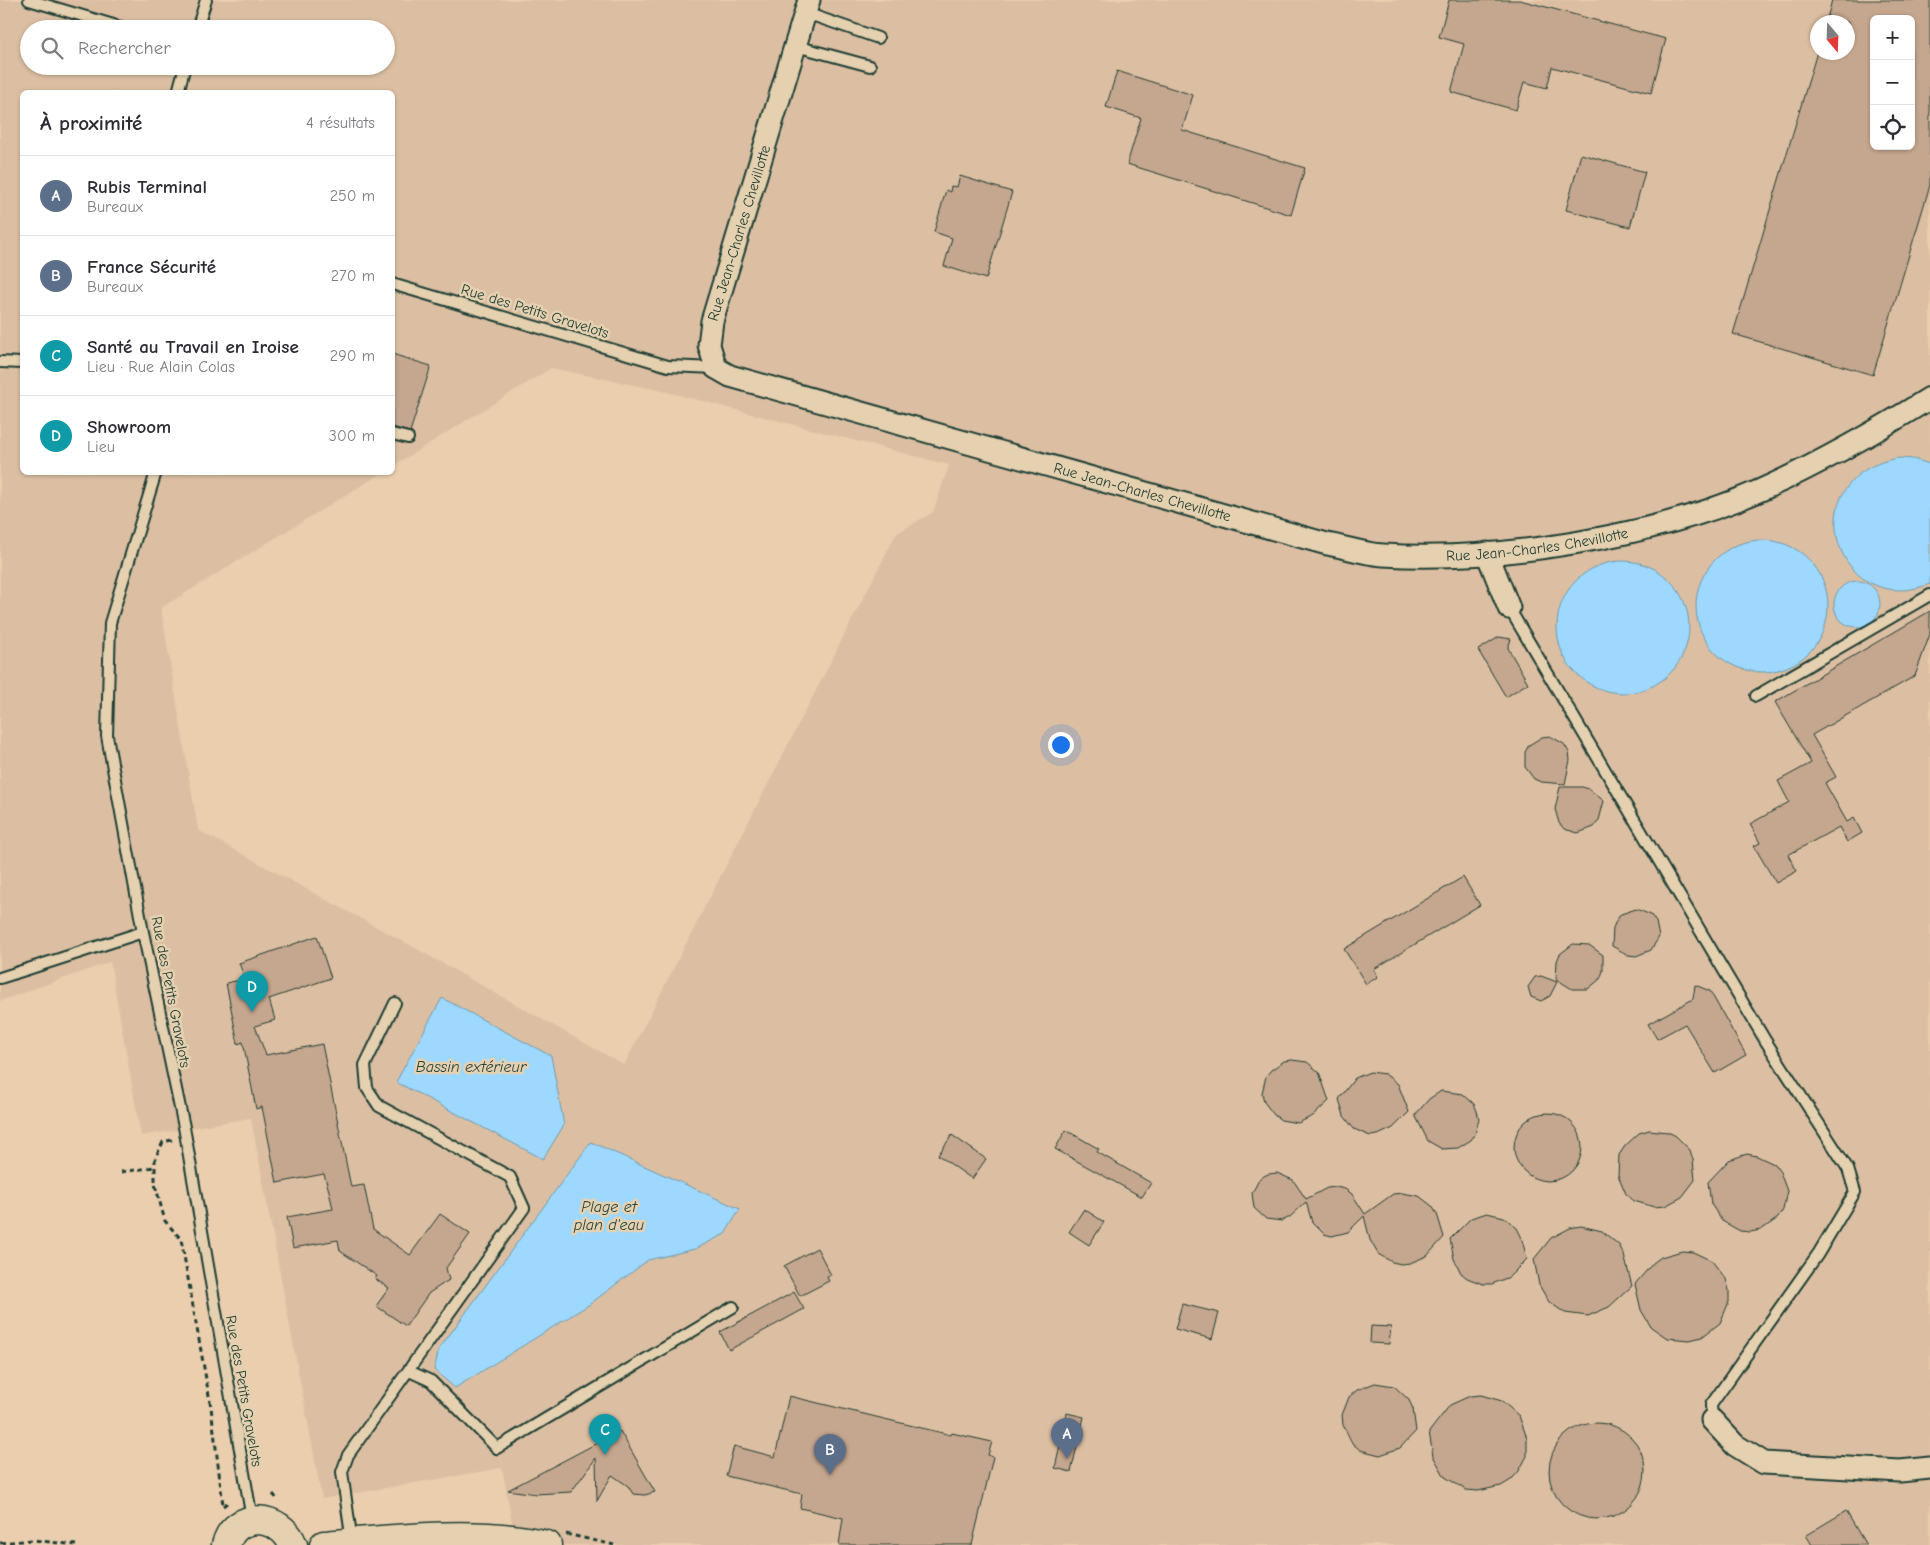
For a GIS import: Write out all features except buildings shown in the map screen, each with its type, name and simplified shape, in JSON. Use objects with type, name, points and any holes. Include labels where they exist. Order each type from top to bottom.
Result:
[{"type":"street","name":"Rue Jean-Charles Chevillotte","points":[[808,7],[712,321],[709,345],[716,368],[739,379],[1327,544],[1381,555],[1467,556],[1587,541],[1690,516],[1759,491],[1818,464],[1930,398]]},
{"type":"street","points":[[1487,553],[1509,608]]},
{"type":"street","points":[[1712,1420],[1735,1445],[1764,1463],[1900,1471],[1930,1468]]},
{"type":"street","points":[[226,1545],[232,1532],[241,1524],[252,1520],[274,1523],[283,1529],[293,1545]]},
{"type":"street","points":[[324,1545],[352,1542],[401,1542],[468,1538],[516,1539],[547,1545]]},
{"type":"lane","points":[[29,0],[97,20]]},
{"type":"lane","points":[[200,20],[206,0]]},
{"type":"lane","points":[[808,7],[878,38]]},
{"type":"lane","points":[[796,46],[870,66]]},
{"type":"lane","points":[[179,90],[183,75]]},
{"type":"lane","name":"Rue des Petits Gravelots","points":[[395,285],[668,366],[716,368]]},
{"type":"lane","points":[[0,362],[20,363]]},
{"type":"lane","points":[[395,435],[408,438]]},
{"type":"lane","name":"Rue des Petits Gravelots","points":[[155,475],[110,623],[107,736],[185,1136],[252,1520]]},
{"type":"lane","points":[[1756,696],[1930,595]]},
{"type":"lane","points":[[1509,608],[1766,1040],[1848,1169],[1855,1192],[1818,1254],[1711,1405],[1712,1420]]},
{"type":"lane","points":[[0,978],[144,932]]},
{"type":"lane","points":[[352,1542],[342,1472],[348,1455],[524,1208],[510,1177],[379,1106],[367,1088],[365,1065],[395,1003]]},
{"type":"lane","points":[[409,1371],[430,1381],[497,1448],[733,1307]]},
{"type":"path","points":[[185,1136],[163,1142],[155,1159],[155,1167],[160,1207],[165,1221],[181,1239],[211,1408],[223,1505]]},
{"type":"path","points":[[121,1172],[155,1167]]},
{"type":"path","points":[[0,1543],[33,1540],[76,1545]]},
{"type":"shaded area","points":[[0,0],[1930,0],[1930,1545],[505,1545],[512,1522],[502,1468],[322,1499],[251,1118],[141,1136],[110,962],[0,1001]],"holes":[[[20,90],[395,90],[395,465],[551,368],[663,391],[949,465],[933,512],[896,534],[624,1065],[406,943],[198,830],[161,608],[379,475],[20,475]]]},
{"type":"water","points":[[1899,458],[1913,459],[1930,464],[1930,584],[1896,590],[1869,582],[1849,565],[1838,541],[1836,515],[1845,490],[1866,470]]},
{"type":"water","points":[[1762,540],[1775,541],[1787,545],[1809,559],[1823,581],[1827,593],[1827,619],[1823,631],[1809,653],[1787,667],[1775,671],[1762,672],[1749,671],[1737,667],[1715,653],[1701,631],[1697,619],[1696,606],[1697,593],[1701,581],[1715,559],[1737,545],[1749,541]]},
{"type":"water","points":[[1623,561],[1636,562],[1648,566],[1670,580],[1684,602],[1688,614],[1688,640],[1684,652],[1670,674],[1648,688],[1636,692],[1623,693],[1610,692],[1598,688],[1576,674],[1562,652],[1558,640],[1557,627],[1558,614],[1562,602],[1576,580],[1598,566],[1610,562]]},
{"type":"water","points":[[1857,581],[1870,585],[1876,591],[1880,604],[1876,617],[1870,623],[1857,627],[1844,623],[1838,617],[1834,604],[1838,591],[1844,585]]},
{"type":"water","name":"Bassin extérieur","points":[[442,998],[551,1056],[564,1125],[543,1159],[396,1082]]},
{"type":"water","name":"Plage et plan d'eau","points":[[591,1142],[740,1209],[725,1234],[695,1249],[648,1260],[590,1304],[455,1388],[434,1370],[439,1349]]},
{"type":"place","name":"Showroom","points":[[252,1012]]},
{"type":"place","name":"Santé au Travail en Iroise","points":[[605,1455]]},
{"type":"place","name":"Rubis Terminal","points":[[1067,1459]]},
{"type":"place","name":"France Sécurité","points":[[830,1475]]}]
